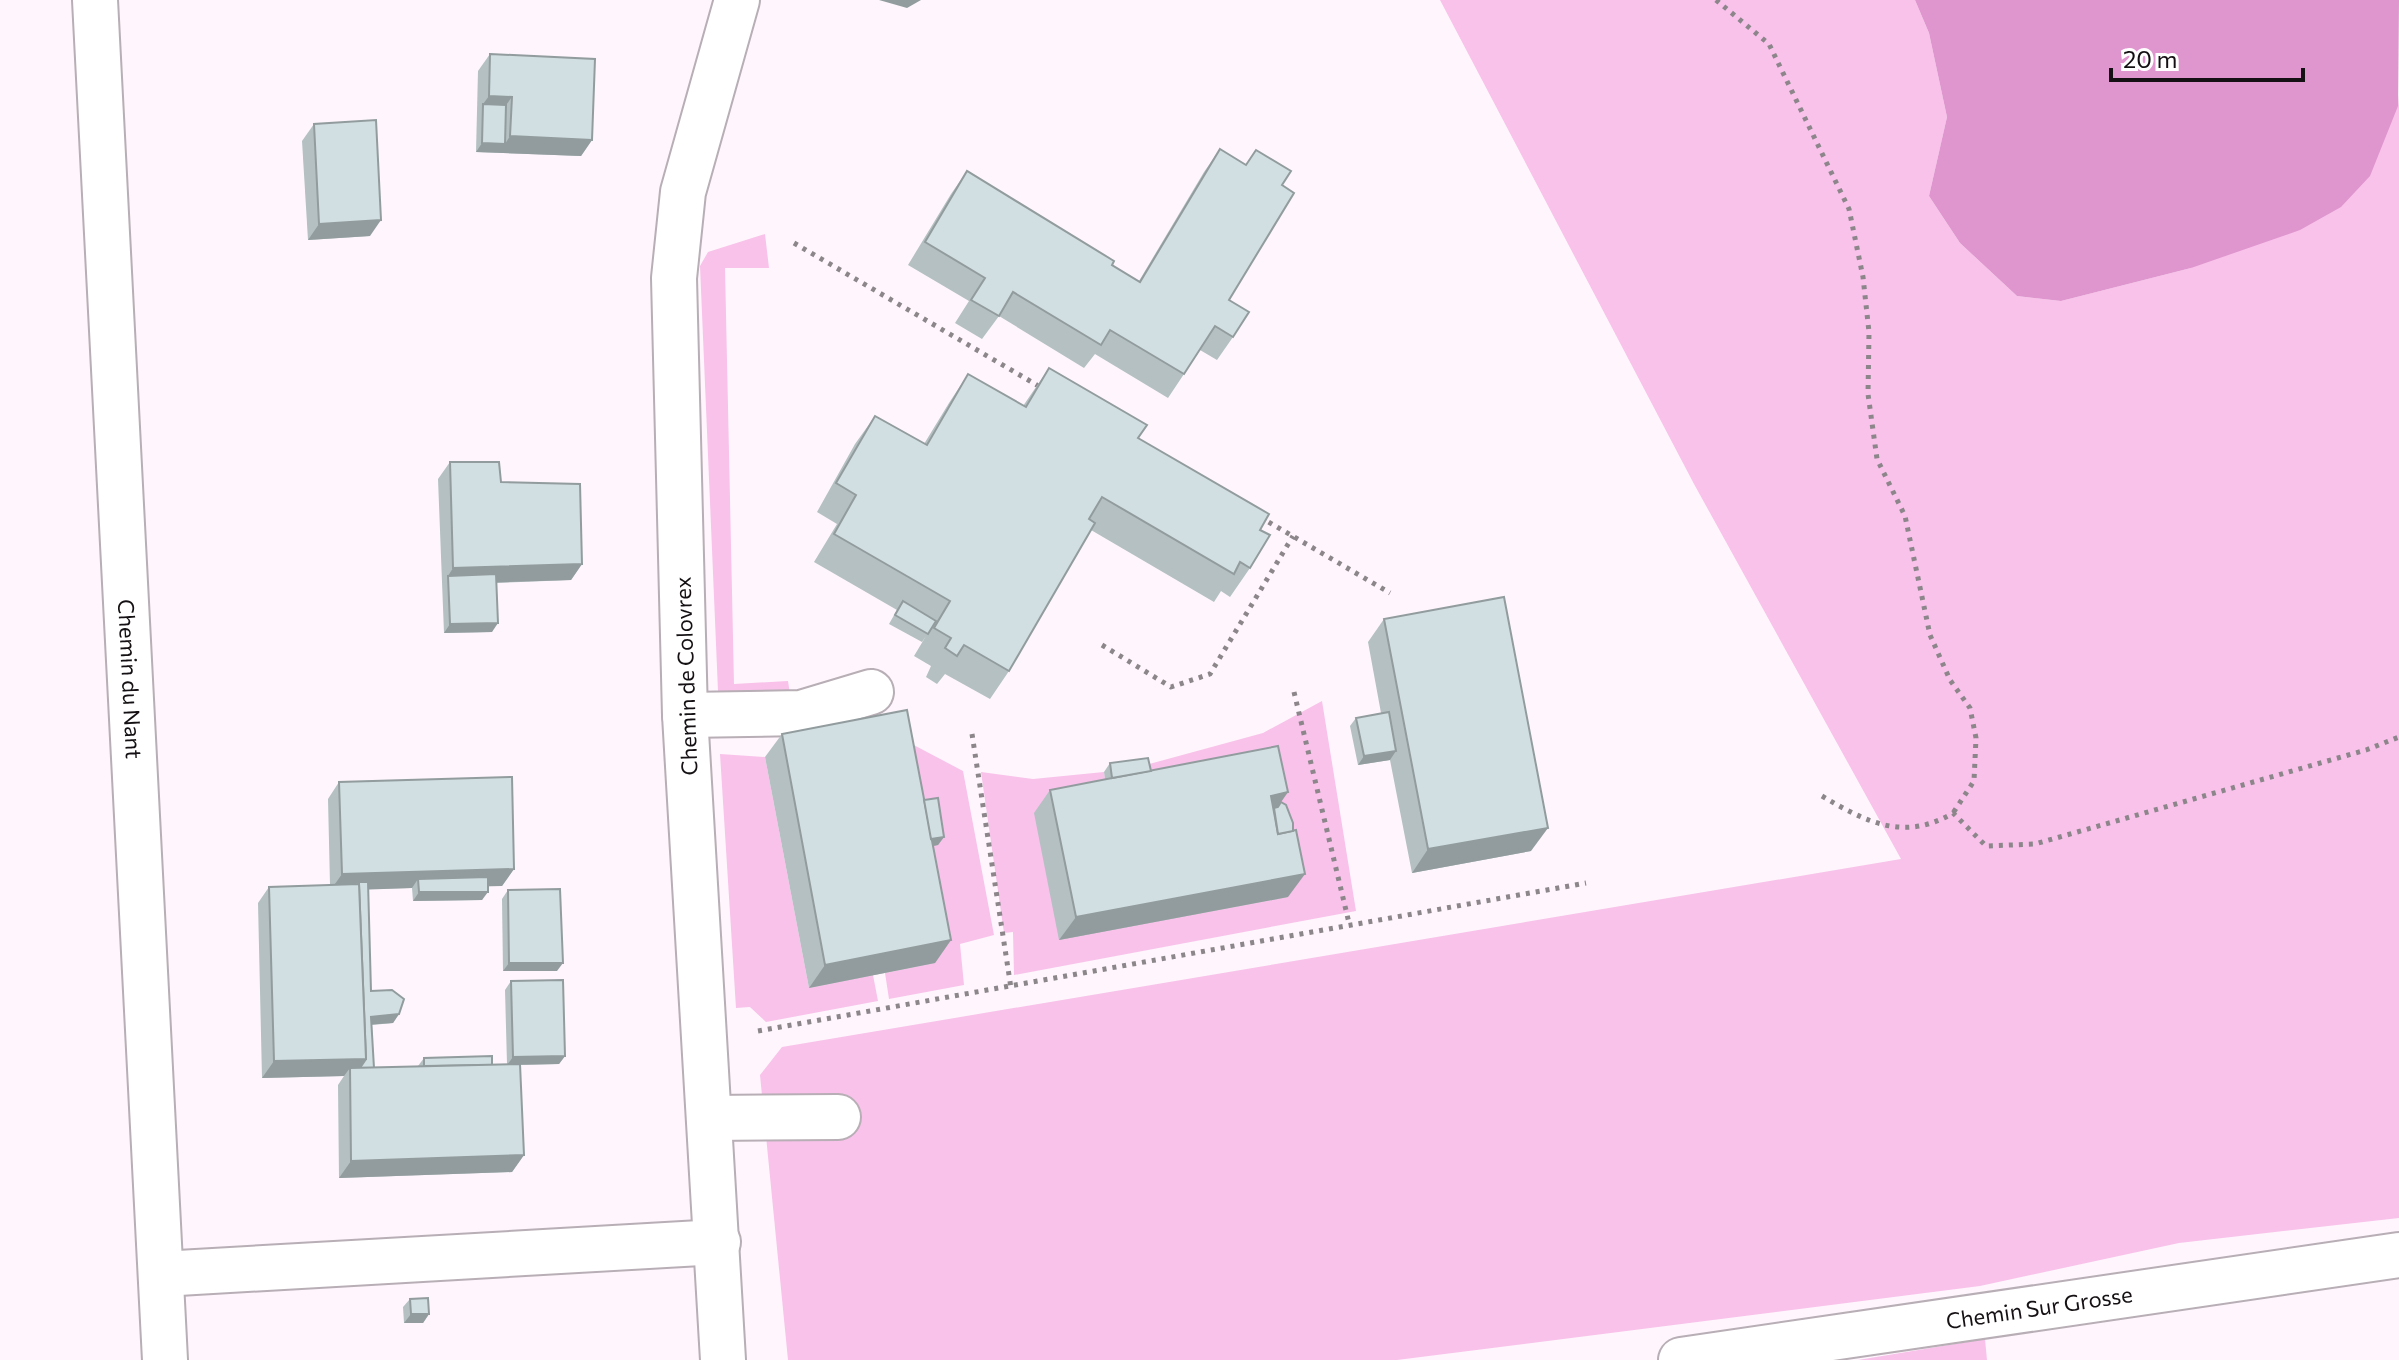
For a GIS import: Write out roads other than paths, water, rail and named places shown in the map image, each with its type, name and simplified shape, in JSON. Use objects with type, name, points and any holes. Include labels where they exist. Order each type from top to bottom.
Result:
[{"type":"street","name":"Chemin du Nant","points":[[95,0],[165,1360]]},
{"type":"street","name":"Chemin de Colovrex","points":[[723,1360],[685,715],[674,278],[683,192],[737,0]]},
{"type":"street","points":[[685,715],[801,713],[871,692]]},
{"type":"street","points":[[710,1118],[838,1117]]},
{"type":"street","points":[[161,1274],[718,1242]]},
{"type":"street","name":"Chemin Sur Grosse","points":[[1681,1360],[2399,1255]]}]
